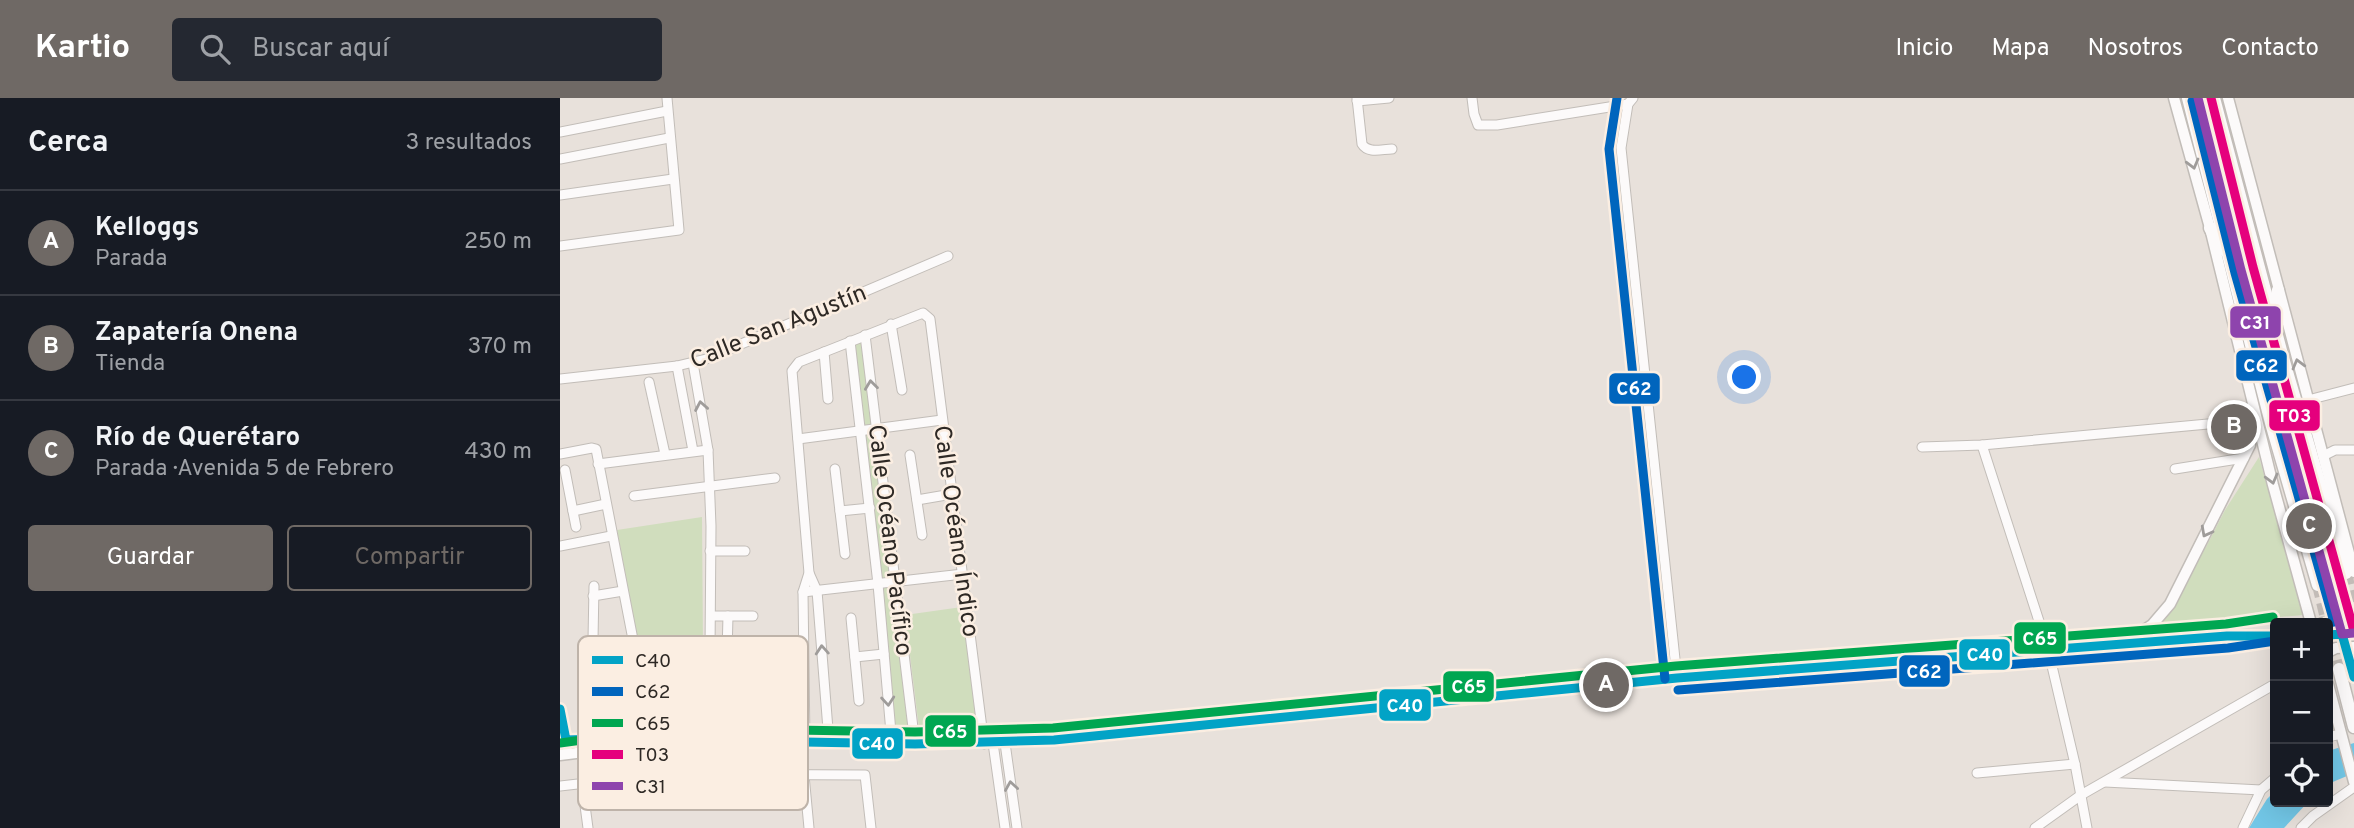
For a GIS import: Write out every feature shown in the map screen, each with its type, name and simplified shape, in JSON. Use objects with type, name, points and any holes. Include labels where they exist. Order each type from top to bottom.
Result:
[{"type":"highway","points":[[2188,98],[2271,423],[2318,585]]},
{"type":"highway","points":[[2214,98],[2283,358],[2350,572]]},
{"type":"highway","points":[[2210,228],[2231,269]]},
{"type":"highway","points":[[2278,290],[2276,300],[2283,336],[2283,358]]},
{"type":"highway","points":[[2339,668],[2354,727]]},
{"type":"main road","points":[[2174,98],[2310,618]]},
{"type":"main road","points":[[2228,98],[2323,456],[2350,572]]},
{"type":"main road","points":[[2125,643],[2152,625],[2170,604],[2250,445],[2252,401]]},
{"type":"main road","points":[[2333,622],[2354,621]]},
{"type":"main road","points":[[2227,636],[2270,630]]},
{"type":"main road","points":[[2333,635],[2354,633]]},
{"type":"main road","points":[[808,742],[994,743],[1207,726],[1677,678],[2125,643],[2270,636]]},
{"type":"main road","points":[[2333,651],[2354,647]]},
{"type":"main road","points":[[2333,712],[2354,782]]},
{"type":"street","points":[[560,246],[679,230],[667,98]]},
{"type":"street","points":[[1389,98],[1357,99],[1362,144],[1368,150],[1392,149]]},
{"type":"street","points":[[1472,98],[1478,125],[1497,125],[1630,101],[1623,125],[1621,148],[1677,678]]},
{"type":"street","points":[[560,132],[667,111]]},
{"type":"street","points":[[560,159],[669,138]]},
{"type":"street","points":[[560,195],[673,179]]},
{"type":"street","name":"Calle San Agustín","points":[[560,379],[677,366],[706,359],[948,256]]},
{"type":"street","name":"Calle Océano Índico","points":[[891,324],[923,313],[930,319],[952,495],[994,743]]},
{"type":"street","points":[[804,636],[803,592],[808,573],[792,370],[799,362],[891,324],[902,390]]},
{"type":"street","name":"Calle Océano Pacífico","points":[[865,335],[915,744]]},
{"type":"street","name":"Calle Océano Pacífico","points":[[850,341],[878,584],[892,744]]},
{"type":"street","points":[[824,352],[828,400]]},
{"type":"street","points":[[693,363],[708,450],[710,636]]},
{"type":"street","points":[[677,366],[693,451]]},
{"type":"street","points":[[649,382],[665,454]]},
{"type":"street","points":[[2308,400],[2354,388]]},
{"type":"street","points":[[798,439],[942,420]]},
{"type":"street","points":[[1922,447],[1982,445],[2251,421]]},
{"type":"street","points":[[1982,445],[2048,649],[2087,828]]},
{"type":"street","points":[[560,454],[592,447],[596,450],[632,636]]},
{"type":"street","points":[[598,464],[708,450]]},
{"type":"street","points":[[2323,456],[2335,450],[2354,450]]},
{"type":"street","points":[[910,455],[922,535]]},
{"type":"street","points":[[2175,469],[2244,458]]},
{"type":"street","points":[[835,469],[845,554]]},
{"type":"street","points":[[565,470],[576,527]]},
{"type":"street","points":[[634,496],[775,478]]},
{"type":"street","points":[[917,500],[952,495]]},
{"type":"street","points":[[573,511],[606,504]]},
{"type":"street","points":[[840,511],[870,508]]},
{"type":"street","points":[[560,546],[611,536]]},
{"type":"street","points":[[710,551],[745,551]]},
{"type":"street","points":[[808,573],[817,591],[829,742]]},
{"type":"street","points":[[803,592],[964,574]]},
{"type":"street","points":[[593,636],[594,586]]},
{"type":"street","points":[[593,596],[623,591]]},
{"type":"street","points":[[711,616],[753,616]]},
{"type":"street","points":[[728,636],[729,616]]},
{"type":"street","points":[[851,618],[859,701]]},
{"type":"street","points":[[855,657],[884,654]]},
{"type":"street","points":[[2035,828],[2081,795],[2270,687]]},
{"type":"street","points":[[560,709],[564,755]]},
{"type":"street","points":[[2333,737],[2342,738]]},
{"type":"street","points":[[994,743],[1005,828]]},
{"type":"street","points":[[994,743],[1017,828]]},
{"type":"street","points":[[1977,773],[2075,764]]},
{"type":"street","points":[[808,775],[865,775],[871,828]]},
{"type":"street","points":[[2104,782],[2261,790]]},
{"type":"street","points":[[2243,828],[2261,790],[2270,782]]},
{"type":"street","points":[[2301,828],[2354,782]]},
{"type":"street","points":[[560,786],[578,784]]},
{"type":"street","points":[[586,810],[588,828]]},
{"type":"street","points":[[807,810],[809,828]]},
{"type":"green space","points":[[861,340],[911,732],[895,733],[854,342]]},
{"type":"green space","points":[[2259,457],[2304,615],[2156,627],[2182,579],[2206,547],[2225,510]]},
{"type":"green space","points":[[702,517],[703,636],[637,636],[617,530]]},
{"type":"green space","points":[[962,607],[977,730],[920,736],[905,615]]},
{"type":"water","points":[[2354,743],[2354,773],[2333,782],[2333,749]]},
{"type":"water","points":[[2270,796],[2270,807],[2303,807],[2284,828],[2249,828]]},
{"type":"tunnel","points":[[2346,573],[2354,608]]},
{"type":"tunnel","points":[[2318,585],[2326,618]]},
{"type":"tunnel","points":[[2333,645],[2339,669]]},
{"type":"transit line","name":"C62","points":[[1617,98],[1609,149],[1665,679]]},
{"type":"transit line","name":"C31","points":[[2198,98],[2241,270],[2342,634],[2354,633]]},
{"type":"transit line","name":"T03","points":[[2211,98],[2253,267],[2354,631]]},
{"type":"transit line","name":"C62","points":[[2192,101],[2235,273],[2333,618]]},
{"type":"transit line","name":"C65","points":[[808,730],[915,732],[1053,728],[1676,666],[2226,624],[2273,617]]},
{"type":"transit line","name":"C62","points":[[2333,618],[2333,622]]},
{"type":"transit line","name":"C40","points":[[2333,635],[2342,634],[2354,677]]},
{"type":"transit line","name":"C40","points":[[808,742],[915,744],[1054,740],[1677,678],[2227,636],[2270,636]]},
{"type":"transit line","name":"C62","points":[[1678,690],[2228,648],[2270,642]]},
{"type":"transit line","name":"C40","points":[[560,709],[566,740],[578,740]]},
{"type":"transit line","name":"C65","points":[[560,743],[578,741]]},
{"type":"place","name":"Zapatería Onena","points":[[2234,427]]},
{"type":"place","name":"Río de Querétaro","points":[[2309,526]]},
{"type":"place","name":"Kelloggs","points":[[1606,685]]}]
